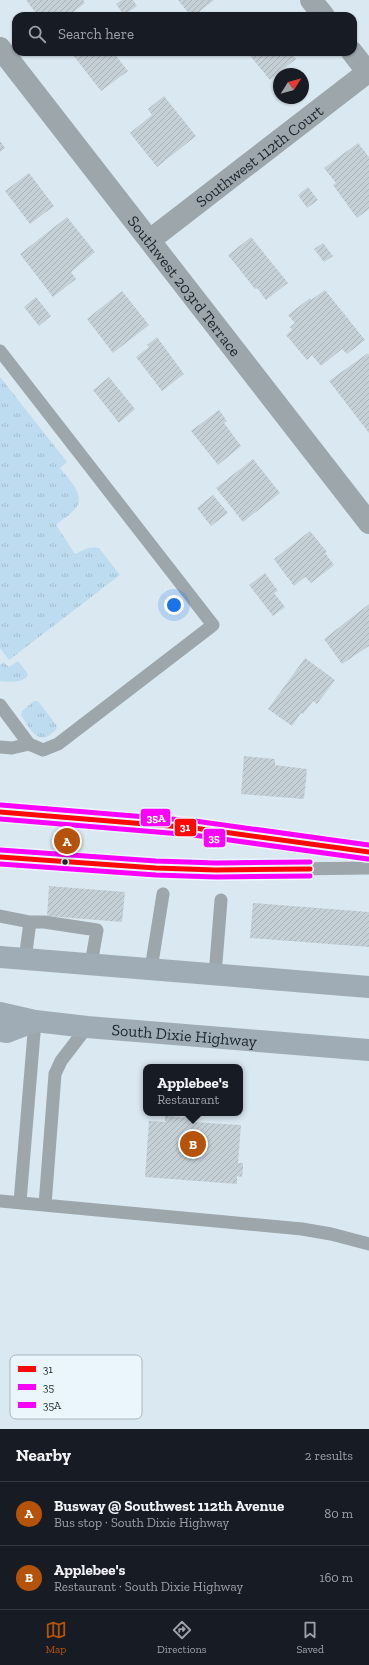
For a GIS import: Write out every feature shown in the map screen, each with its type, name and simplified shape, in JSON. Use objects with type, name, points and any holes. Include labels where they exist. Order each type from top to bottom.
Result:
[{"type":"highway","points":[[0,957],[369,987]]},
{"type":"highway","name":"South Dixie Highway","points":[[0,1013],[34,1021],[87,1027],[369,1050]]},
{"type":"highway","points":[[0,1031],[7,1032],[34,1021]]},
{"type":"street","points":[[311,0],[321,12]]},
{"type":"street","name":"Southwest 203rd Terrace","points":[[0,48],[369,523]]},
{"type":"street","points":[[355,56],[369,72]]},
{"type":"street","name":"Southwest 112th Court","points":[[150,240],[369,72]]},
{"type":"lane","points":[[0,351],[213,625],[58,744],[43,750],[29,744],[0,705]]},
{"type":"lane","points":[[0,747],[12,748],[29,744]]},
{"type":"lane","points":[[0,812],[194,828],[369,852]]},
{"type":"lane","points":[[0,857],[148,868],[216,870],[369,868]]},
{"type":"lane","points":[[151,969],[163,894]]},
{"type":"lane","points":[[215,975],[222,900]]},
{"type":"lane","points":[[0,916],[30,922],[44,922],[97,930],[91,964]]},
{"type":"lane","points":[[25,959],[30,922]]},
{"type":"lane","points":[[20,1202],[34,1021]]},
{"type":"lane","points":[[45,1206],[55,1074],[60,1061],[87,1027]]},
{"type":"lane","points":[[0,1201],[302,1229],[331,1234],[369,1244]]},
{"type":"green space","points":[[0,377],[67,462],[60,468],[78,493],[78,504],[73,511],[56,525],[75,554],[89,548],[99,548],[120,575],[9,660],[0,648]]},
{"type":"green space","points":[[18,661],[28,674],[26,677],[16,682],[0,681],[0,665],[3,662],[9,667]]},
{"type":"green space","points":[[34,701],[38,701],[57,726],[56,730],[46,737],[34,734],[21,715],[22,711]]},
{"type":"building","points":[[26,0],[83,0],[85,3],[73,12],[35,12]]},
{"type":"building","points":[[122,0],[133,0],[137,6],[128,12],[122,12],[116,4]]},
{"type":"building","points":[[178,0],[214,0],[199,12],[188,12]]},
{"type":"building","points":[[74,56],[116,56],[128,71],[101,91]]},
{"type":"building","points":[[250,56],[293,56],[296,59],[285,68],[273,68],[273,78],[270,80]]},
{"type":"building","points":[[164,96],[196,136],[157,167],[130,133],[152,115],[148,109]]},
{"type":"building","points":[[0,141],[5,148],[0,152]]},
{"type":"building","points":[[358,143],[369,157],[369,209],[357,218],[333,185],[336,183],[324,168]]},
{"type":"building","points":[[29,173],[54,206],[30,224],[5,191]]},
{"type":"building","points":[[308,187],[318,200],[307,208],[298,195]]},
{"type":"building","points":[[67,217],[95,252],[71,272],[76,279],[53,297],[20,254]]},
{"type":"building","points":[[251,237],[288,283],[266,300],[257,288],[255,289],[228,255]]},
{"type":"building","points":[[323,243],[333,256],[324,262],[314,249]]},
{"type":"building","points":[[325,290],[365,340],[347,354],[342,349],[321,366],[312,355],[307,360],[286,335],[292,330],[290,327],[295,323],[288,315],[310,298],[311,300]]},
{"type":"building","points":[[122,291],[149,325],[113,353],[87,319]]},
{"type":"building","points":[[36,297],[51,316],[39,326],[24,307]]},
{"type":"building","points":[[157,337],[184,374],[162,391],[136,357],[149,347],[147,345]]},
{"type":"building","points":[[368,353],[369,355],[369,433],[329,381]]},
{"type":"building","points":[[109,377],[135,409],[119,423],[93,390]]},
{"type":"building","points":[[219,410],[227,421],[224,423],[241,446],[218,465],[191,431]]},
{"type":"building","points":[[253,459],[280,493],[243,522],[216,488]]},
{"type":"building","points":[[213,495],[228,513],[211,526],[197,508]]},
{"type":"building","points":[[310,531],[327,552],[325,553],[334,565],[311,583],[305,577],[294,586],[274,559]]},
{"type":"building","points":[[265,573],[278,591],[274,593],[285,607],[273,616],[249,585]]},
{"type":"building","points":[[369,604],[369,646],[342,664],[324,639]]},
{"type":"building","points":[[305,658],[335,680],[317,704],[313,701],[303,714],[301,713],[292,726],[268,709]]},
{"type":"building","points":[[244,756],[275,759],[275,765],[307,769],[304,799],[241,794]]},
{"type":"building","points":[[49,886],[125,892],[122,922],[47,916]]},
{"type":"building","points":[[253,903],[369,912],[369,947],[250,938]]},
{"type":"building","points":[[165,1116],[191,1118],[191,1122],[241,1125],[238,1163],[243,1163],[243,1169],[242,1177],[237,1176],[237,1184],[145,1177],[149,1121],[165,1122]]},
{"type":"transit line","name":"35A","points":[[1,805],[195,821],[369,845]]},
{"type":"transit line","name":"31","points":[[0,812],[194,828],[369,852]]},
{"type":"transit line","name":"35","points":[[0,819],[193,835],[368,859]]},
{"type":"transit line","name":"35A","points":[[0,850],[156,861],[216,863],[310,862]]},
{"type":"transit line","name":"31","points":[[0,857],[156,868],[216,870],[310,869]]},
{"type":"transit line","name":"35","points":[[0,864],[156,875],[216,877],[310,876]]},
{"type":"place","name":"Busway @ Southwest 112th Avenue","points":[[67,841]]},
{"type":"place","name":"Applebee's","points":[[193,1144]]}]
